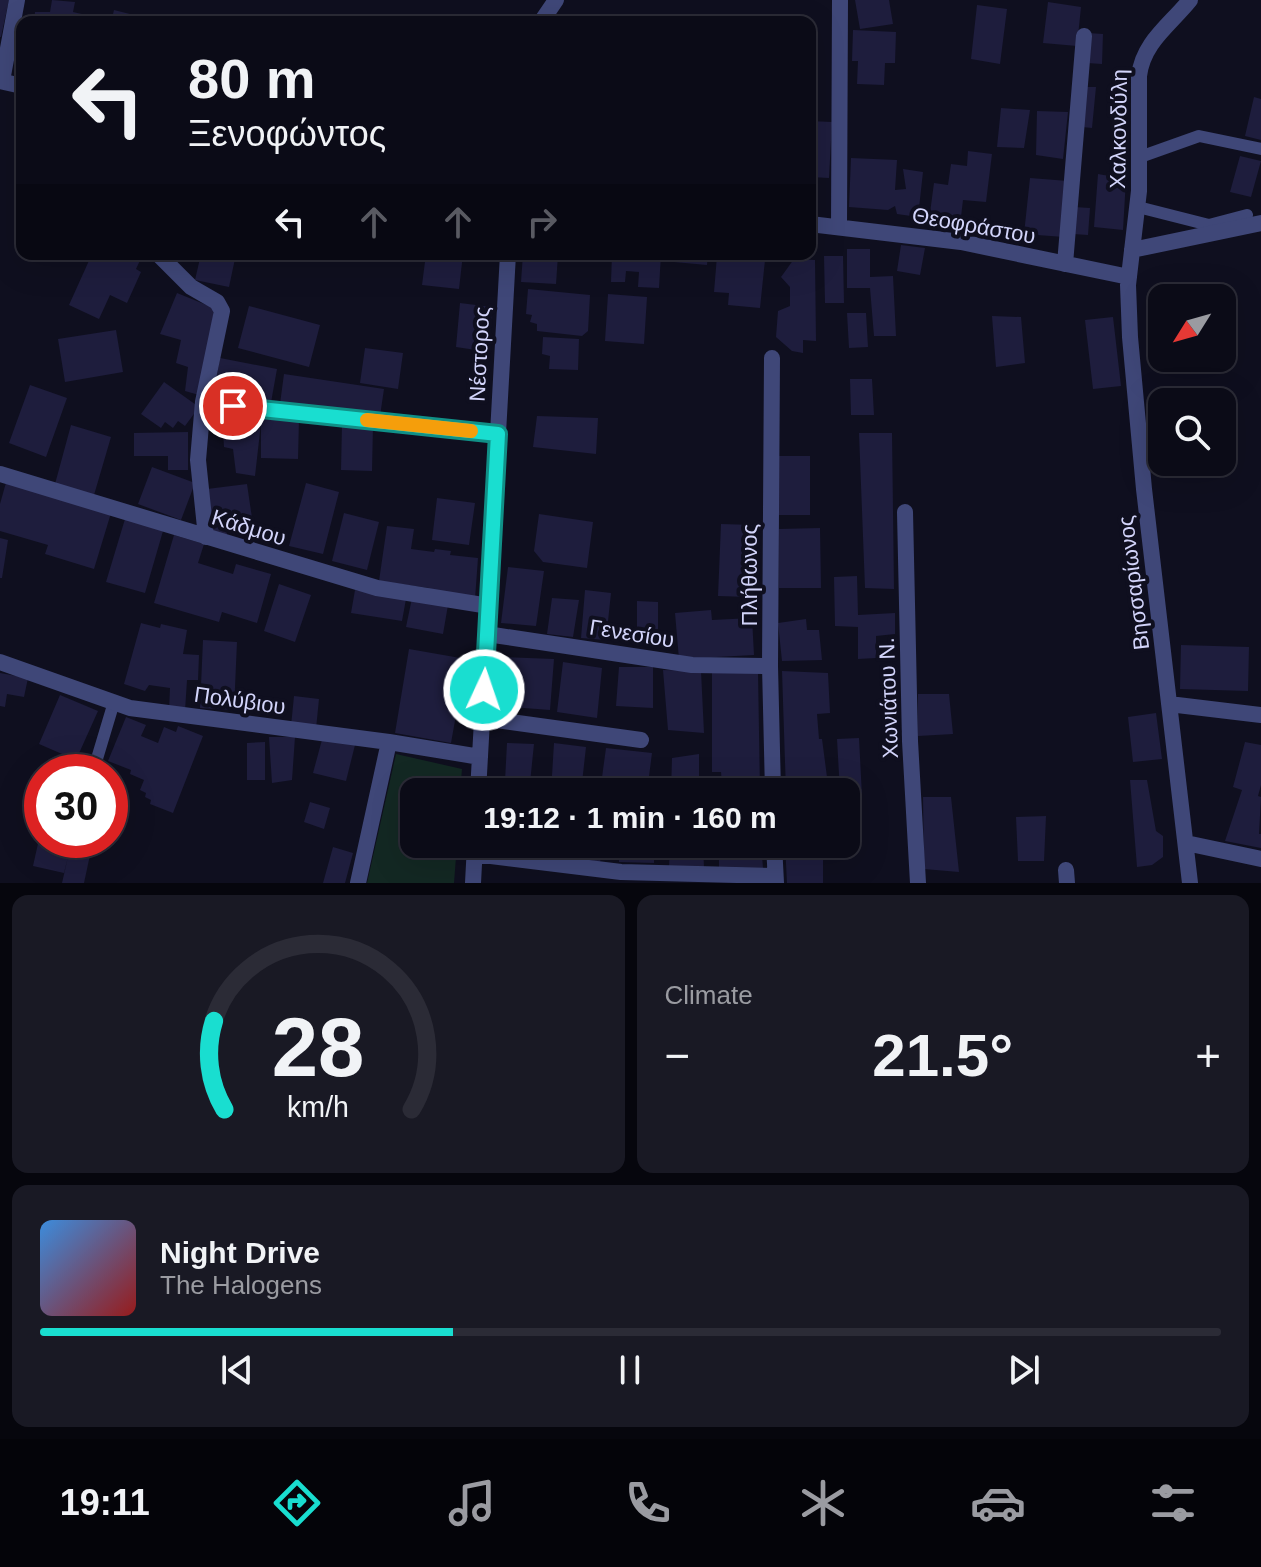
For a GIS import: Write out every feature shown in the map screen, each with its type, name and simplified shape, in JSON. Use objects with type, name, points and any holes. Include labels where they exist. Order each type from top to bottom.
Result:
[{"type":"street","points":[[1,81],[17,0]]},
{"type":"street","points":[[839,226],[840,0]]},
{"type":"street","name":"Χαλκονδύλη","points":[[1129,277],[1138,207],[1139,76],[1142,60],[1153,40],[1190,0]]},
{"type":"street","points":[[1065,264],[1084,36]]},
{"type":"street","points":[[1132,250],[1254,219]]},
{"type":"street","name":"Θεοφράστου","points":[[816,224],[961,242],[1129,277]]},
{"type":"street","points":[[164,260],[191,287],[217,302],[222,311],[203,402],[198,460],[206,537]]},
{"type":"street","name":"Νέστορος","points":[[479,778],[508,260]]},
{"type":"street","name":"Βησσαρίωνος","points":[[1129,277],[1130,337],[1144,489],[1190,883]]},
{"type":"street","name":"Πλήθωνος","points":[[772,358],[770,666],[773,778]]},
{"type":"street","points":[[203,402],[498,434]]},
{"type":"street","name":"Κάδμου","points":[[0,474],[377,588],[489,606]]},
{"type":"street","name":"Χωνιάτου Ν.","points":[[905,512],[910,741],[918,883]]},
{"type":"street","name":"Γενεσίου","points":[[487,634],[692,665],[770,666]]},
{"type":"street","name":"Πολύβιου","points":[[0,662],[130,708],[480,757]]},
{"type":"street","points":[[1169,704],[1261,715]]},
{"type":"street","points":[[482,718],[641,740]]},
{"type":"street","points":[[358,883],[389,742]]},
{"type":"street","points":[[1186,843],[1261,859]]},
{"type":"street","points":[[473,883],[474,858]]},
{"type":"street","points":[[532,858],[621,872],[776,879],[775,858]]},
{"type":"lane","points":[[1140,157],[1199,136],[1261,149]]},
{"type":"lane","points":[[1138,207],[1209,225],[1254,219]]},
{"type":"lane","points":[[98,754],[114,702]]},
{"type":"green space","points":[[396,754],[462,769],[461,778],[400,778],[400,858],[456,858],[454,883],[367,883]]},
{"type":"building","points":[[0,0],[9,0],[1,37],[0,37]]},
{"type":"building","points":[[52,0],[75,2],[73,12],[91,16],[35,16],[35,12],[50,12]]},
{"type":"building","points":[[855,0],[889,0],[893,24],[860,29]]},
{"type":"building","points":[[1048,2],[1081,7],[1077,46],[1043,43]]},
{"type":"building","points":[[977,5],[1007,9],[1000,64],[971,59]]},
{"type":"building","points":[[114,10],[138,16],[112,16]]},
{"type":"building","points":[[853,30],[896,32],[895,63],[885,63],[884,85],[857,84],[858,61],[852,61]]},
{"type":"building","points":[[1088,33],[1103,34],[1102,64],[1087,63]]},
{"type":"building","points":[[1085,87],[1096,87],[1092,128],[1082,127]]},
{"type":"building","points":[[1254,97],[1261,99],[1261,140],[1245,136]]},
{"type":"building","points":[[1001,108],[1030,110],[1024,148],[997,147]]},
{"type":"building","points":[[1037,111],[1068,112],[1063,159],[1036,155]]},
{"type":"building","points":[[816,121],[832,122],[829,178],[816,177]]},
{"type":"building","points":[[968,151],[992,154],[986,202],[963,200],[961,217],[930,213],[934,183],[948,185],[951,164],[967,166]]},
{"type":"building","points":[[1240,156],[1261,161],[1251,197],[1230,192]]},
{"type":"building","points":[[851,158],[897,160],[895,190],[906,189],[903,169],[923,172],[918,217],[897,214],[895,206],[888,210],[849,207]]},
{"type":"building","points":[[1098,174],[1126,179],[1123,230],[1094,227]]},
{"type":"building","points":[[1030,178],[1068,181],[1064,237],[1024,234]]},
{"type":"building","points":[[1074,207],[1090,208],[1088,235],[1073,234]]},
{"type":"building","points":[[901,245],[925,248],[920,275],[897,271]]},
{"type":"building","points":[[847,249],[870,249],[870,277],[893,276],[896,336],[874,336],[870,288],[847,288]]},
{"type":"building","points":[[824,256],[843,256],[844,303],[825,303]]},
{"type":"building","points":[[89,260],[140,260],[136,269],[141,272],[127,303],[110,295],[99,319],[69,305]]},
{"type":"building","points":[[200,260],[235,260],[229,287],[195,280]]},
{"type":"building","points":[[425,260],[462,260],[459,289],[422,285]]},
{"type":"building","points":[[523,260],[558,260],[556,284],[521,282]]},
{"type":"building","points":[[612,260],[661,260],[659,288],[638,287],[639,272],[626,271],[625,282],[611,282]]},
{"type":"building","points":[[674,260],[707,260],[707,265]]},
{"type":"building","points":[[717,260],[765,260],[760,308],[728,305],[729,293],[714,292]]},
{"type":"building","points":[[793,260],[815,260],[816,341],[803,340],[803,353],[792,351],[776,337],[778,311],[790,306],[790,287],[781,277]]},
{"type":"building","points":[[528,289],[590,295],[588,331],[582,336],[537,331],[537,324],[530,322],[532,315],[526,314]]},
{"type":"building","points":[[177,293],[214,308],[199,395],[185,391],[188,367],[176,363],[181,340],[160,334]]},
{"type":"building","points":[[608,294],[647,297],[644,344],[605,341]]},
{"type":"building","points":[[460,303],[492,307],[489,352],[456,347]]},
{"type":"building","points":[[249,306],[320,325],[309,367],[238,348]]},
{"type":"building","points":[[847,313],[866,313],[868,347],[849,348]]},
{"type":"building","points":[[992,316],[1021,317],[1025,363],[996,367]]},
{"type":"building","points":[[1113,317],[1121,386],[1093,389],[1085,320]]},
{"type":"building","points":[[116,330],[123,372],[65,382],[58,339]]},
{"type":"building","points":[[543,337],[579,339],[578,370],[549,369],[550,356],[542,354]]},
{"type":"building","points":[[365,348],[403,353],[398,389],[360,383]]},
{"type":"building","points":[[220,358],[277,369],[270,408],[213,397]]},
{"type":"building","points":[[284,374],[384,389],[380,416],[280,404]]},
{"type":"building","points":[[850,379],[872,379],[874,415],[851,415]]},
{"type":"building","points":[[164,382],[199,407],[185,426],[178,421],[173,428],[165,422],[161,428],[141,414]]},
{"type":"building","points":[[30,385],[67,398],[46,457],[9,443]]},
{"type":"building","points":[[222,414],[299,419],[298,459],[261,458],[261,423],[255,476],[236,473],[233,449],[224,447]]},
{"type":"building","points":[[537,416],[598,418],[596,454],[533,447]]},
{"type":"building","points":[[342,424],[373,425],[372,471],[341,470]]},
{"type":"building","points":[[71,425],[111,437],[94,495],[55,484]]},
{"type":"building","points":[[188,432],[188,470],[168,470],[168,456],[134,456],[134,433]]},
{"type":"building","points":[[859,433],[892,433],[894,589],[865,588]]},
{"type":"building","points":[[778,456],[810,456],[810,515],[777,515]]},
{"type":"building","points":[[152,467],[195,483],[181,520],[138,504]]},
{"type":"building","points":[[7,479],[111,513],[94,569],[45,554],[48,545],[0,531],[0,504]]},
{"type":"building","points":[[306,483],[339,492],[323,554],[289,546]]},
{"type":"building","points":[[247,484],[252,518],[231,519],[226,537],[208,532],[207,489]]},
{"type":"building","points":[[437,498],[475,503],[469,545],[432,540]]},
{"type":"building","points":[[344,513],[379,522],[367,570],[332,561]]},
{"type":"building","points":[[539,514],[593,522],[587,568],[543,562],[534,551]]},
{"type":"building","points":[[125,519],[163,531],[145,593],[106,582]]},
{"type":"building","points":[[721,524],[753,525],[749,597],[718,596]]},
{"type":"building","points":[[387,526],[414,529],[411,549],[451,551],[450,555],[478,558],[475,599],[379,581]]},
{"type":"building","points":[[820,528],[821,588],[779,588],[779,529]]},
{"type":"building","points":[[174,535],[204,544],[198,563],[233,574],[236,564],[271,574],[257,623],[222,612],[219,622],[154,603]]},
{"type":"building","points":[[0,538],[8,540],[2,578],[0,578]]},
{"type":"building","points":[[508,567],[544,571],[536,626],[501,623]]},
{"type":"building","points":[[857,576],[858,615],[895,613],[895,634],[876,636],[876,658],[858,659],[858,627],[835,626],[834,577]]},
{"type":"building","points":[[279,584],[311,595],[295,642],[264,631]]},
{"type":"building","points":[[355,590],[406,599],[402,621],[351,613]]},
{"type":"building","points":[[585,590],[611,593],[606,640],[581,638]]},
{"type":"building","points":[[412,598],[448,605],[443,634],[406,627]]},
{"type":"building","points":[[552,598],[579,600],[573,637],[547,634]]},
{"type":"building","points":[[637,601],[658,602],[658,645],[637,645]]},
{"type":"building","points":[[711,610],[712,620],[752,618],[754,655],[679,659],[675,613]]},
{"type":"building","points":[[806,619],[807,630],[819,630],[822,660],[782,661],[778,623]]},
{"type":"building","points":[[141,623],[187,630],[183,654],[199,655],[198,680],[187,680],[185,711],[169,710],[170,688],[149,685],[145,691],[124,684]]},
{"type":"building","points":[[203,640],[237,642],[234,710],[200,708]]},
{"type":"building","points":[[1181,645],[1249,647],[1248,691],[1180,689]]},
{"type":"building","points":[[409,649],[466,659],[451,743],[395,733]]},
{"type":"building","points":[[500,657],[554,659],[550,710],[498,706]]},
{"type":"building","points":[[563,662],[602,668],[597,718],[557,712]]},
{"type":"building","points":[[619,667],[653,667],[653,708],[616,706]]},
{"type":"building","points":[[663,670],[701,671],[704,733],[668,730]]},
{"type":"building","points":[[712,671],[758,671],[760,778],[722,778],[721,772],[712,772]]},
{"type":"building","points":[[782,671],[828,673],[830,713],[817,714],[827,778],[786,778]]},
{"type":"building","points":[[0,673],[28,678],[24,697],[7,694],[5,707],[0,706]]},
{"type":"building","points":[[918,694],[949,694],[953,734],[918,736]]},
{"type":"building","points":[[60,695],[98,711],[79,754],[62,754],[39,744]]},
{"type":"building","points":[[294,696],[319,699],[316,729],[291,726]]},
{"type":"building","points":[[1156,713],[1162,759],[1133,762],[1128,717]]},
{"type":"building","points":[[126,717],[146,725],[141,736],[158,743],[164,727],[176,732],[178,726],[203,736],[173,813],[150,804],[146,793],[140,790],[144,780],[130,774],[128,754],[111,754]]},
{"type":"building","points":[[323,736],[355,745],[346,781],[313,773]]},
{"type":"building","points":[[269,737],[295,737],[292,780],[272,783]]},
{"type":"building","points":[[859,738],[862,796],[860,778],[839,778],[837,739]]},
{"type":"building","points":[[265,742],[265,780],[247,780],[247,743]]},
{"type":"building","points":[[1245,742],[1261,745],[1258,796],[1261,797],[1261,848],[1225,841],[1242,790],[1233,787]]},
{"type":"building","points":[[507,743],[534,744],[531,778],[505,778]]},
{"type":"building","points":[[554,743],[586,747],[583,778],[552,778]]},
{"type":"building","points":[[606,748],[652,753],[649,778],[602,778]]},
{"type":"building","points":[[699,754],[699,778],[671,778],[672,758]]},
{"type":"building","points":[[1130,780],[1147,780],[1156,831],[1163,836],[1163,857],[1152,865],[1137,867]]},
{"type":"building","points":[[923,797],[951,797],[959,872],[924,869]]},
{"type":"building","points":[[310,802],[330,808],[324,829],[304,822]]},
{"type":"building","points":[[1046,816],[1044,861],[1018,861],[1016,817]]},
{"type":"building","points":[[333,847],[353,853],[345,883],[323,883]]},
{"type":"building","points":[[35,858],[68,858],[64,873],[33,866]]},
{"type":"building","points":[[68,858],[89,858],[84,883],[62,883]]},
{"type":"building","points":[[576,858],[601,858],[600,862]]},
{"type":"building","points":[[619,858],[654,858],[654,863],[619,862]]},
{"type":"building","points":[[669,858],[704,858],[704,868],[669,868]]},
{"type":"building","points":[[719,858],[762,858],[763,868],[719,868]]},
{"type":"building","points":[[786,858],[823,858],[823,883],[787,883]]},
{"type":"slow traffic","points":[[367,420],[471,431]]},
{"type":"route","points":[[233,406],[498,434],[484,690]]}]
